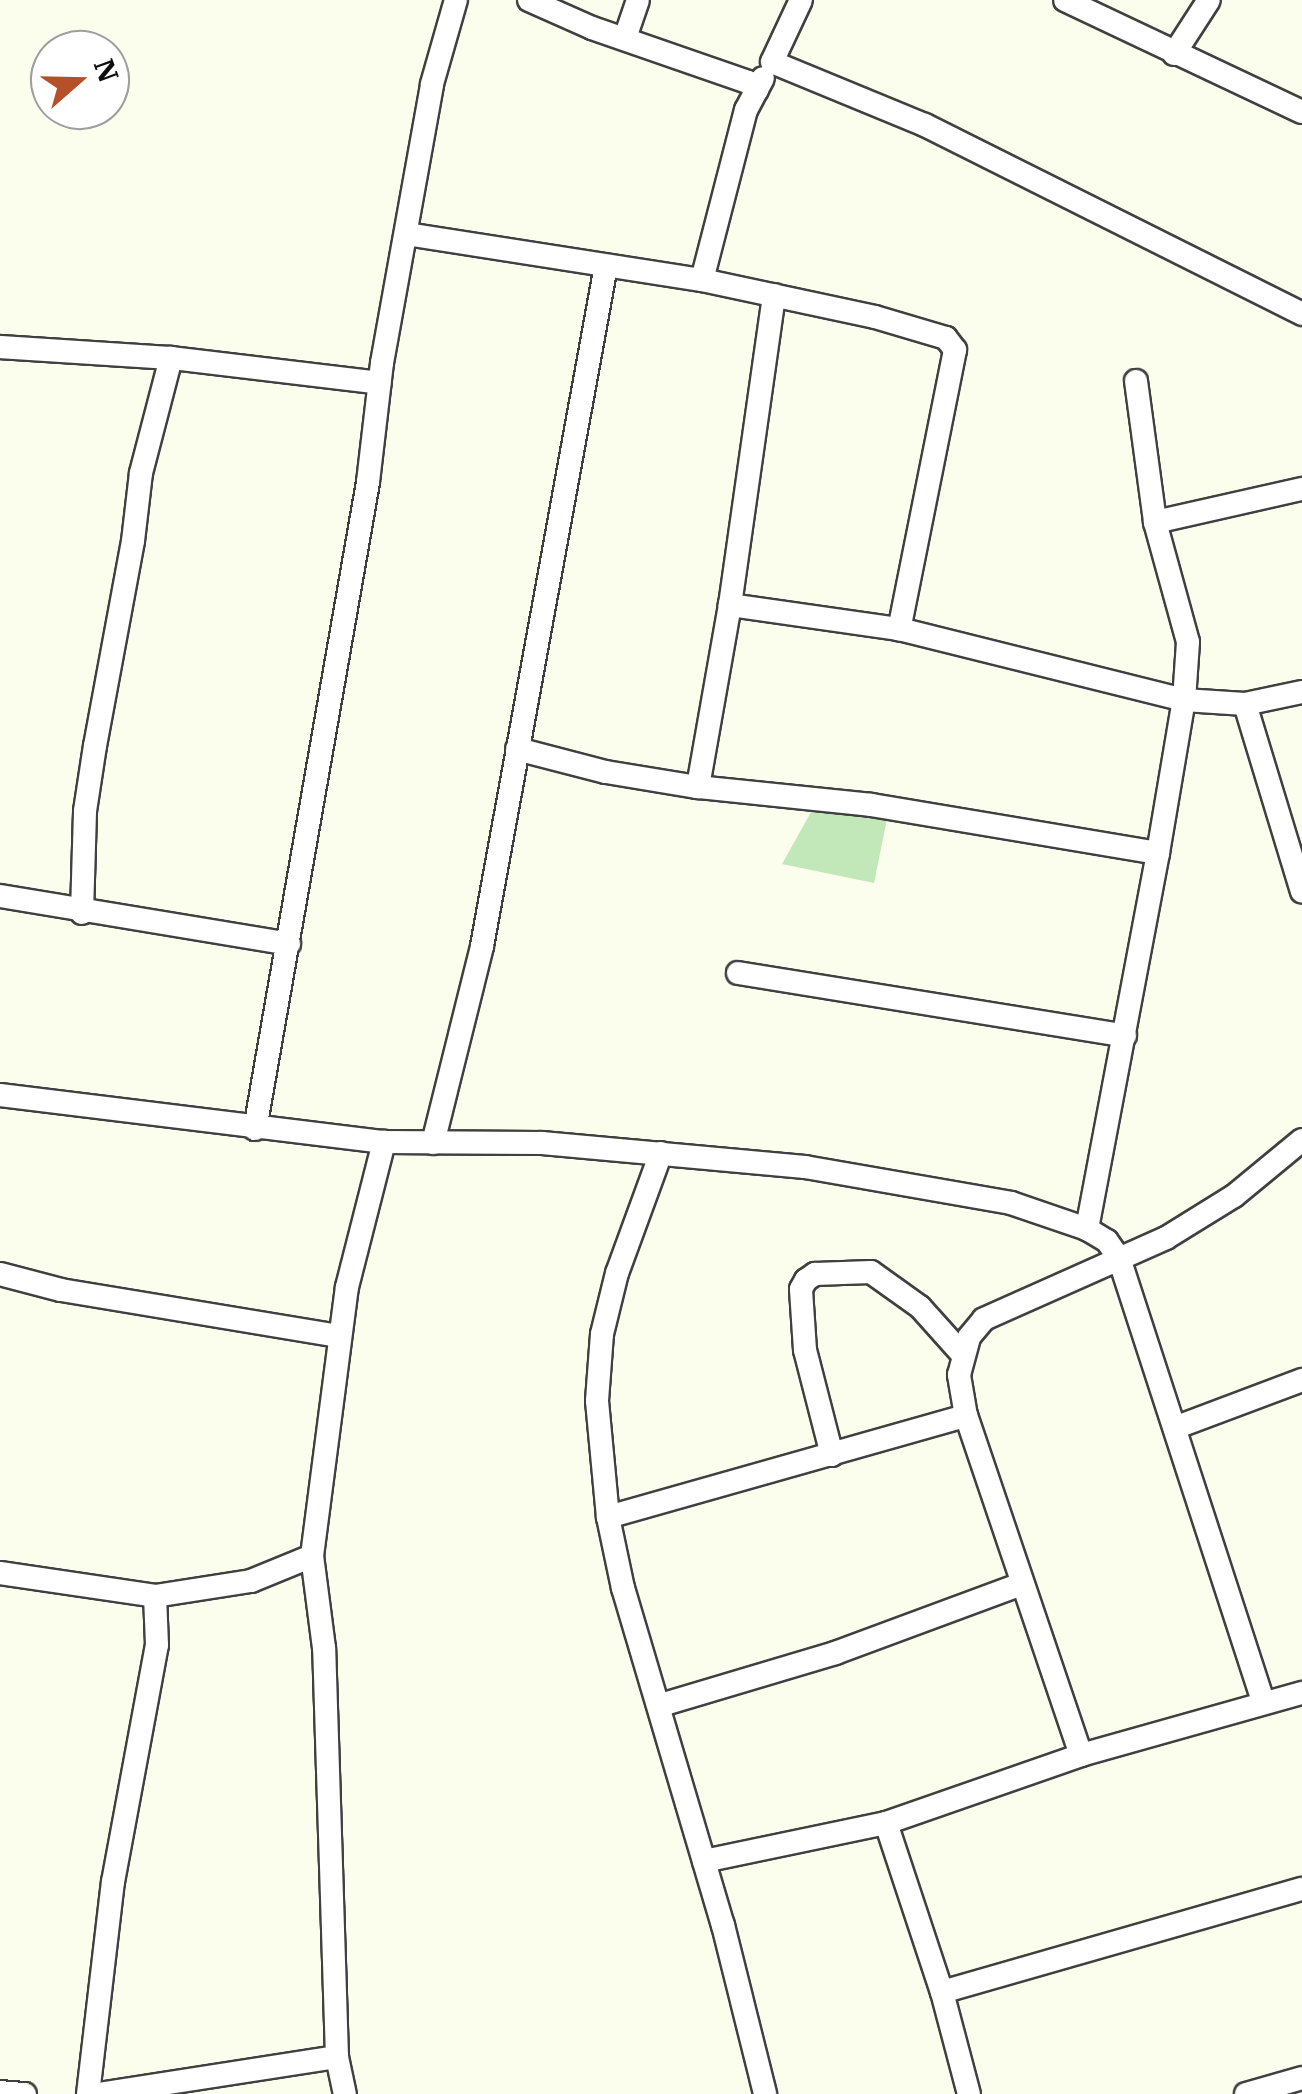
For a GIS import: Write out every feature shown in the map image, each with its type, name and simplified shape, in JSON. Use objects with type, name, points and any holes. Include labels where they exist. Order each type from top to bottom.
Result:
[{"type":"street","points":[[255,1129],[368,482],[380,383],[432,84],[456,0]]},
{"type":"street","points":[[529,0],[748,82],[757,90]]},
{"type":"street","points":[[625,38],[638,0]]},
{"type":"street","points":[[702,280],[724,182],[746,110],[801,0]]},
{"type":"street","points":[[1064,0],[1302,112]]},
{"type":"street","points":[[1174,54],[1209,0]]},
{"type":"street","points":[[772,62],[925,125],[1302,314]]},
{"type":"street","points":[[407,234],[702,280],[936,333],[955,350],[899,629]]},
{"type":"street","points":[[432,1143],[482,946],[606,266]]},
{"type":"street","points":[[698,786],[730,605],[774,295]]},
{"type":"street","points":[[0,347],[170,358],[380,383]]},
{"type":"street","points":[[82,913],[85,811],[95,746],[141,473],[170,358]]},
{"type":"street","points":[[1087,1229],[1158,853],[1184,700],[1188,642],[1155,522],[1136,382]]},
{"type":"street","points":[[1155,522],[1302,489]]},
{"type":"street","points":[[730,605],[899,629],[1184,700],[1245,704],[1302,692]]},
{"type":"street","points":[[1245,704],[1302,892]]},
{"type":"street","points":[[517,750],[606,772],[871,805],[1158,853]]},
{"type":"street","points":[[0,896],[82,913],[289,944]]},
{"type":"street","points":[[738,973],[1125,1036]]},
{"type":"street","points":[[0,1095],[384,1142],[542,1143],[805,1167],[1011,1203],[1087,1229],[1106,1241],[1119,1258],[1177,1426],[1263,1702]]},
{"type":"street","points":[[1081,1755],[966,1416],[958,1375],[969,1337],[984,1319],[1166,1238],[1234,1196],[1302,1140]]},
{"type":"street","points":[[346,2094],[338,2057],[324,1648],[312,1556],[338,1336],[384,1142]]},
{"type":"street","points":[[661,1152],[617,1273],[602,1334],[598,1402],[608,1517],[622,1588],[661,1705],[765,2094]]},
{"type":"street","points":[[832,1456],[805,1350],[802,1289],[806,1280],[816,1274],[871,1272],[920,1307],[963,1355]]},
{"type":"street","points":[[0,1274],[61,1290],[338,1336]]},
{"type":"street","points":[[1177,1426],[1302,1380]]},
{"type":"street","points":[[608,1517],[966,1416]]},
{"type":"street","points":[[0,1573],[155,1596],[251,1581],[312,1556]]},
{"type":"street","points":[[661,1705],[835,1653],[1022,1584]]},
{"type":"street","points":[[88,2094],[112,1882],[156,1646],[155,1596]]},
{"type":"street","points":[[704,1861],[886,1824],[1081,1755],[1302,1693]]},
{"type":"street","points":[[886,1824],[942,1992],[970,2094]]},
{"type":"street","points":[[942,1992],[1302,1889]]},
{"type":"street","points":[[98,2094],[338,2057]]},
{"type":"street","points":[[1246,2094],[1302,2078]]},
{"type":"street","points":[[0,2092],[25,2094]]},
{"type":"green space","points":[[815,805],[887,819],[874,883],[782,864]]}]
